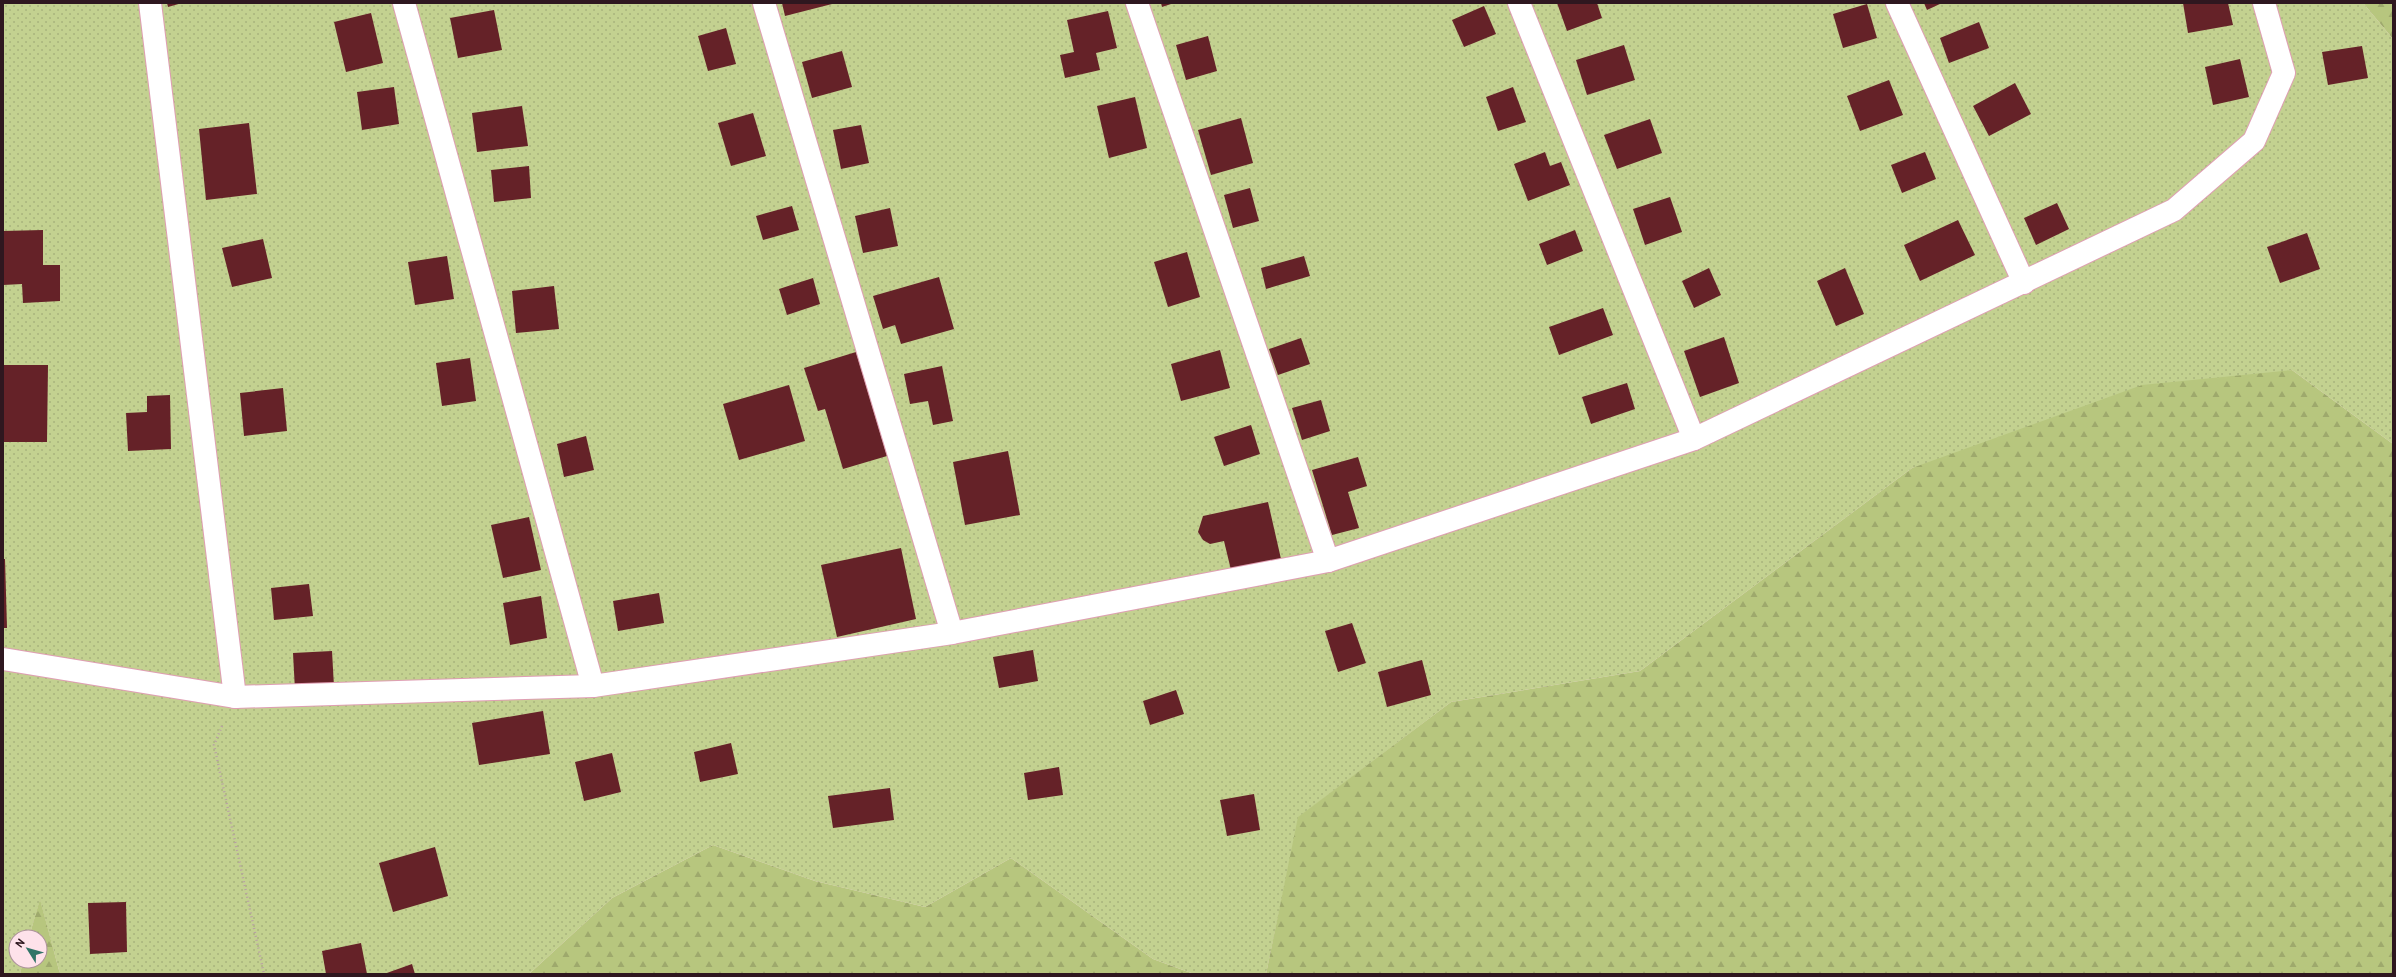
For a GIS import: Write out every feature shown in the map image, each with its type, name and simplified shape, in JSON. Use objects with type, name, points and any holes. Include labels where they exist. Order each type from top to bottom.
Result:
[{"type":"lane","points":[[150,3],[235,697]]},
{"type":"lane","points":[[404,3],[593,686]]},
{"type":"lane","points":[[764,3],[952,633]]},
{"type":"lane","points":[[1137,3],[1328,561]]},
{"type":"lane","points":[[1519,3],[1694,439]]},
{"type":"lane","points":[[1898,3],[2024,283]]},
{"type":"lane","points":[[3,659],[235,697],[593,686],[952,633],[1328,561],[1694,439],[2024,283],[2174,210],[2254,141],[2284,73],[2264,3]]},
{"type":"path","points":[[235,697],[214,745],[264,974]]},
{"type":"green space","points":[[3,3],[2363,3],[2393,39],[2393,444],[2292,370],[1912,468],[1640,671],[1451,702],[1299,817],[1266,974],[1194,974],[1153,959],[1011,858],[925,907],[815,881],[713,845],[612,898],[529,974],[60,974],[40,900],[31,929],[8,929],[8,969],[21,969],[20,974],[3,974]]},
{"type":"green space","points":[[2363,3],[2393,3],[2393,39]]},
{"type":"green space","points":[[2292,370],[2393,444],[2393,974],[1266,974],[1298,817],[1451,702],[1640,671],[1912,468],[2142,385]]},
{"type":"green space","points":[[713,845],[815,881],[925,907],[1011,858],[1153,959],[1194,974],[529,974],[612,898]]},
{"type":"green space","points":[[40,899],[48,929],[31,929]]},
{"type":"green space","points":[[48,929],[60,974],[20,974],[21,969],[48,969]]},
{"type":"building","points":[[167,3],[182,3],[168,7]]},
{"type":"building","points":[[782,3],[832,3],[832,4],[785,16]]},
{"type":"building","points":[[1161,3],[1174,3],[1162,7]]},
{"type":"building","points":[[1557,3],[1597,3],[1602,18],[1567,31]]},
{"type":"building","points":[[1924,3],[1942,3],[1927,10]]},
{"type":"building","points":[[2183,3],[2228,3],[2233,25],[2188,33]]},
{"type":"building","points":[[1867,4],[1877,38],[1843,48],[1833,14]]},
{"type":"building","points":[[1484,6],[1496,34],[1464,47],[1452,20]]},
{"type":"building","points":[[494,10],[502,50],[458,58],[450,18]]},
{"type":"building","points":[[1108,11],[1117,48],[1096,53],[1100,70],[1065,78],[1060,55],[1074,52],[1067,20]]},
{"type":"building","points":[[371,13],[383,63],[346,72],[334,22]]},
{"type":"building","points":[[1979,22],[1989,48],[1949,63],[1940,38]]},
{"type":"building","points":[[726,28],[736,64],[708,71],[698,36]]},
{"type":"building","points":[[1208,36],[1217,71],[1186,80],[1176,45]]},
{"type":"building","points":[[1624,45],[1635,80],[1587,95],[1576,60]]},
{"type":"building","points":[[2362,46],[2368,78],[2328,85],[2322,52]]},
{"type":"building","points":[[842,51],[852,87],[812,98],[802,62]]},
{"type":"building","points":[[2240,59],[2249,97],[2213,105],[2205,67]]},
{"type":"building","points":[[1889,80],[1903,115],[1860,131],[1847,96]]},
{"type":"building","points":[[2015,83],[2031,114],[1989,136],[1973,106]]},
{"type":"building","points":[[394,87],[399,124],[362,130],[357,92]]},
{"type":"building","points":[[1513,87],[1526,122],[1498,131],[1486,97]]},
{"type":"building","points":[[1135,97],[1147,148],[1109,158],[1097,106]]},
{"type":"building","points":[[522,106],[528,146],[477,152],[472,113]]},
{"type":"building","points":[[753,113],[766,156],[731,166],[718,123]]},
{"type":"building","points":[[1241,118],[1253,163],[1211,175],[1198,130]]},
{"type":"building","points":[[1650,119],[1662,153],[1617,169],[1604,135]]},
{"type":"building","points":[[249,123],[257,194],[206,200],[199,129]]},
{"type":"building","points":[[861,125],[869,163],[841,169],[833,130]]},
{"type":"building","points":[[1545,152],[1550,166],[1561,162],[1570,185],[1528,201],[1514,164]]},
{"type":"building","points":[[1925,152],[1936,179],[1902,193],[1891,165]]},
{"type":"building","points":[[529,166],[531,198],[494,202],[491,170]]},
{"type":"building","points":[[1250,188],[1259,221],[1233,228],[1224,195]]},
{"type":"building","points":[[1670,197],[1682,232],[1645,245],[1633,209]]},
{"type":"building","points":[[2057,203],[2069,229],[2036,245],[2024,218]]},
{"type":"building","points":[[792,206],[799,230],[763,240],[756,216]]},
{"type":"building","points":[[890,208],[898,246],[863,253],[855,216]]},
{"type":"building","points":[[1958,220],[1975,255],[1920,281],[1904,245]]},
{"type":"building","points":[[43,230],[43,265],[60,265],[60,301],[23,303],[22,284],[3,285],[3,231]]},
{"type":"building","points":[[1575,230],[1583,251],[1547,265],[1539,244]]},
{"type":"building","points":[[2307,233],[2320,269],[2280,283],[2267,247]]},
{"type":"building","points":[[263,239],[272,278],[232,287],[222,248]]},
{"type":"building","points":[[1187,252],[1200,297],[1168,307],[1154,262]]},
{"type":"building","points":[[447,256],[454,299],[415,305],[408,262]]},
{"type":"building","points":[[1304,256],[1310,276],[1266,289],[1261,268]]},
{"type":"building","points":[[1709,268],[1721,295],[1694,308],[1682,281]]},
{"type":"building","points":[[1845,268],[1864,314],[1836,326],[1817,281]]},
{"type":"building","points":[[939,277],[954,329],[901,344],[895,325],[883,329],[873,296]]},
{"type":"building","points":[[813,278],[820,304],[787,315],[779,289]]},
{"type":"building","points":[[554,286],[559,329],[516,333],[512,291]]},
{"type":"building","points":[[1603,308],[1613,335],[1559,355],[1549,327]]},
{"type":"building","points":[[1724,337],[1739,383],[1700,397],[1684,351]]},
{"type":"building","points":[[1301,338],[1310,364],[1278,375],[1269,349]]},
{"type":"building","points":[[1220,350],[1230,388],[1181,401],[1171,364]]},
{"type":"building","points":[[856,352],[887,456],[843,469],[825,409],[818,411],[804,368]]},
{"type":"building","points":[[470,358],[476,401],[442,406],[436,363]]},
{"type":"building","points":[[3,365],[48,365],[47,442],[3,442]]},
{"type":"building","points":[[942,366],[953,421],[933,425],[928,401],[910,404],[904,374]]},
{"type":"building","points":[[1627,383],[1635,409],[1591,424],[1582,397]]},
{"type":"building","points":[[789,385],[805,441],[739,460],[723,404]]},
{"type":"building","points":[[283,388],[287,431],[244,436],[240,393]]},
{"type":"building","points":[[170,395],[171,449],[128,451],[126,413],[147,412],[147,396]]},
{"type":"building","points":[[1321,400],[1330,431],[1302,440],[1292,408]]},
{"type":"building","points":[[1251,425],[1260,454],[1224,466],[1214,437]]},
{"type":"building","points":[[586,436],[594,470],[564,477],[557,444]]},
{"type":"building","points":[[1008,451],[1020,515],[965,525],[953,462]]},
{"type":"building","points":[[1358,457],[1367,486],[1348,492],[1359,528],[1332,535],[1312,470]]},
{"type":"building","points":[[1268,502],[1281,559],[1231,570],[1224,541],[1210,544],[1203,540],[1198,532],[1203,516]]},
{"type":"building","points":[[529,517],[541,570],[503,578],[491,525]]},
{"type":"building","points":[[901,548],[916,619],[837,637],[821,565]]},
{"type":"building","points":[[3,559],[5,559],[7,628],[3,628]]},
{"type":"building","points":[[309,584],[313,616],[274,620],[271,588]]},
{"type":"building","points":[[659,593],[664,623],[618,631],[613,601]]},
{"type":"building","points":[[541,596],[547,638],[510,645],[503,603]]},
{"type":"building","points":[[1352,623],[1366,663],[1338,672],[1325,631]]},
{"type":"building","points":[[1033,650],[1038,681],[999,688],[993,657]]},
{"type":"building","points":[[332,651],[334,687],[295,690],[293,653]]},
{"type":"building","points":[[1422,660],[1431,695],[1387,707],[1378,672]]},
{"type":"building","points":[[1176,690],[1184,714],[1150,725],[1143,701]]},
{"type":"building","points":[[543,711],[550,754],[479,765],[472,723]]},
{"type":"building","points":[[731,743],[738,774],[700,782],[694,752]]},
{"type":"building","points":[[612,753],[621,792],[584,801],[575,762]]},
{"type":"building","points":[[1059,767],[1063,795],[1028,800],[1024,773]]},
{"type":"building","points":[[890,788],[894,820],[833,828],[828,796]]},
{"type":"building","points":[[1254,794],[1260,830],[1227,836],[1220,800]]},
{"type":"building","points":[[435,847],[448,896],[393,912],[379,863]]},
{"type":"building","points":[[126,902],[127,952],[90,954],[88,903]]},
{"type":"building","points":[[361,943],[367,974],[326,974],[322,951]]},
{"type":"building","points":[[412,964],[415,974],[384,974]]}]
